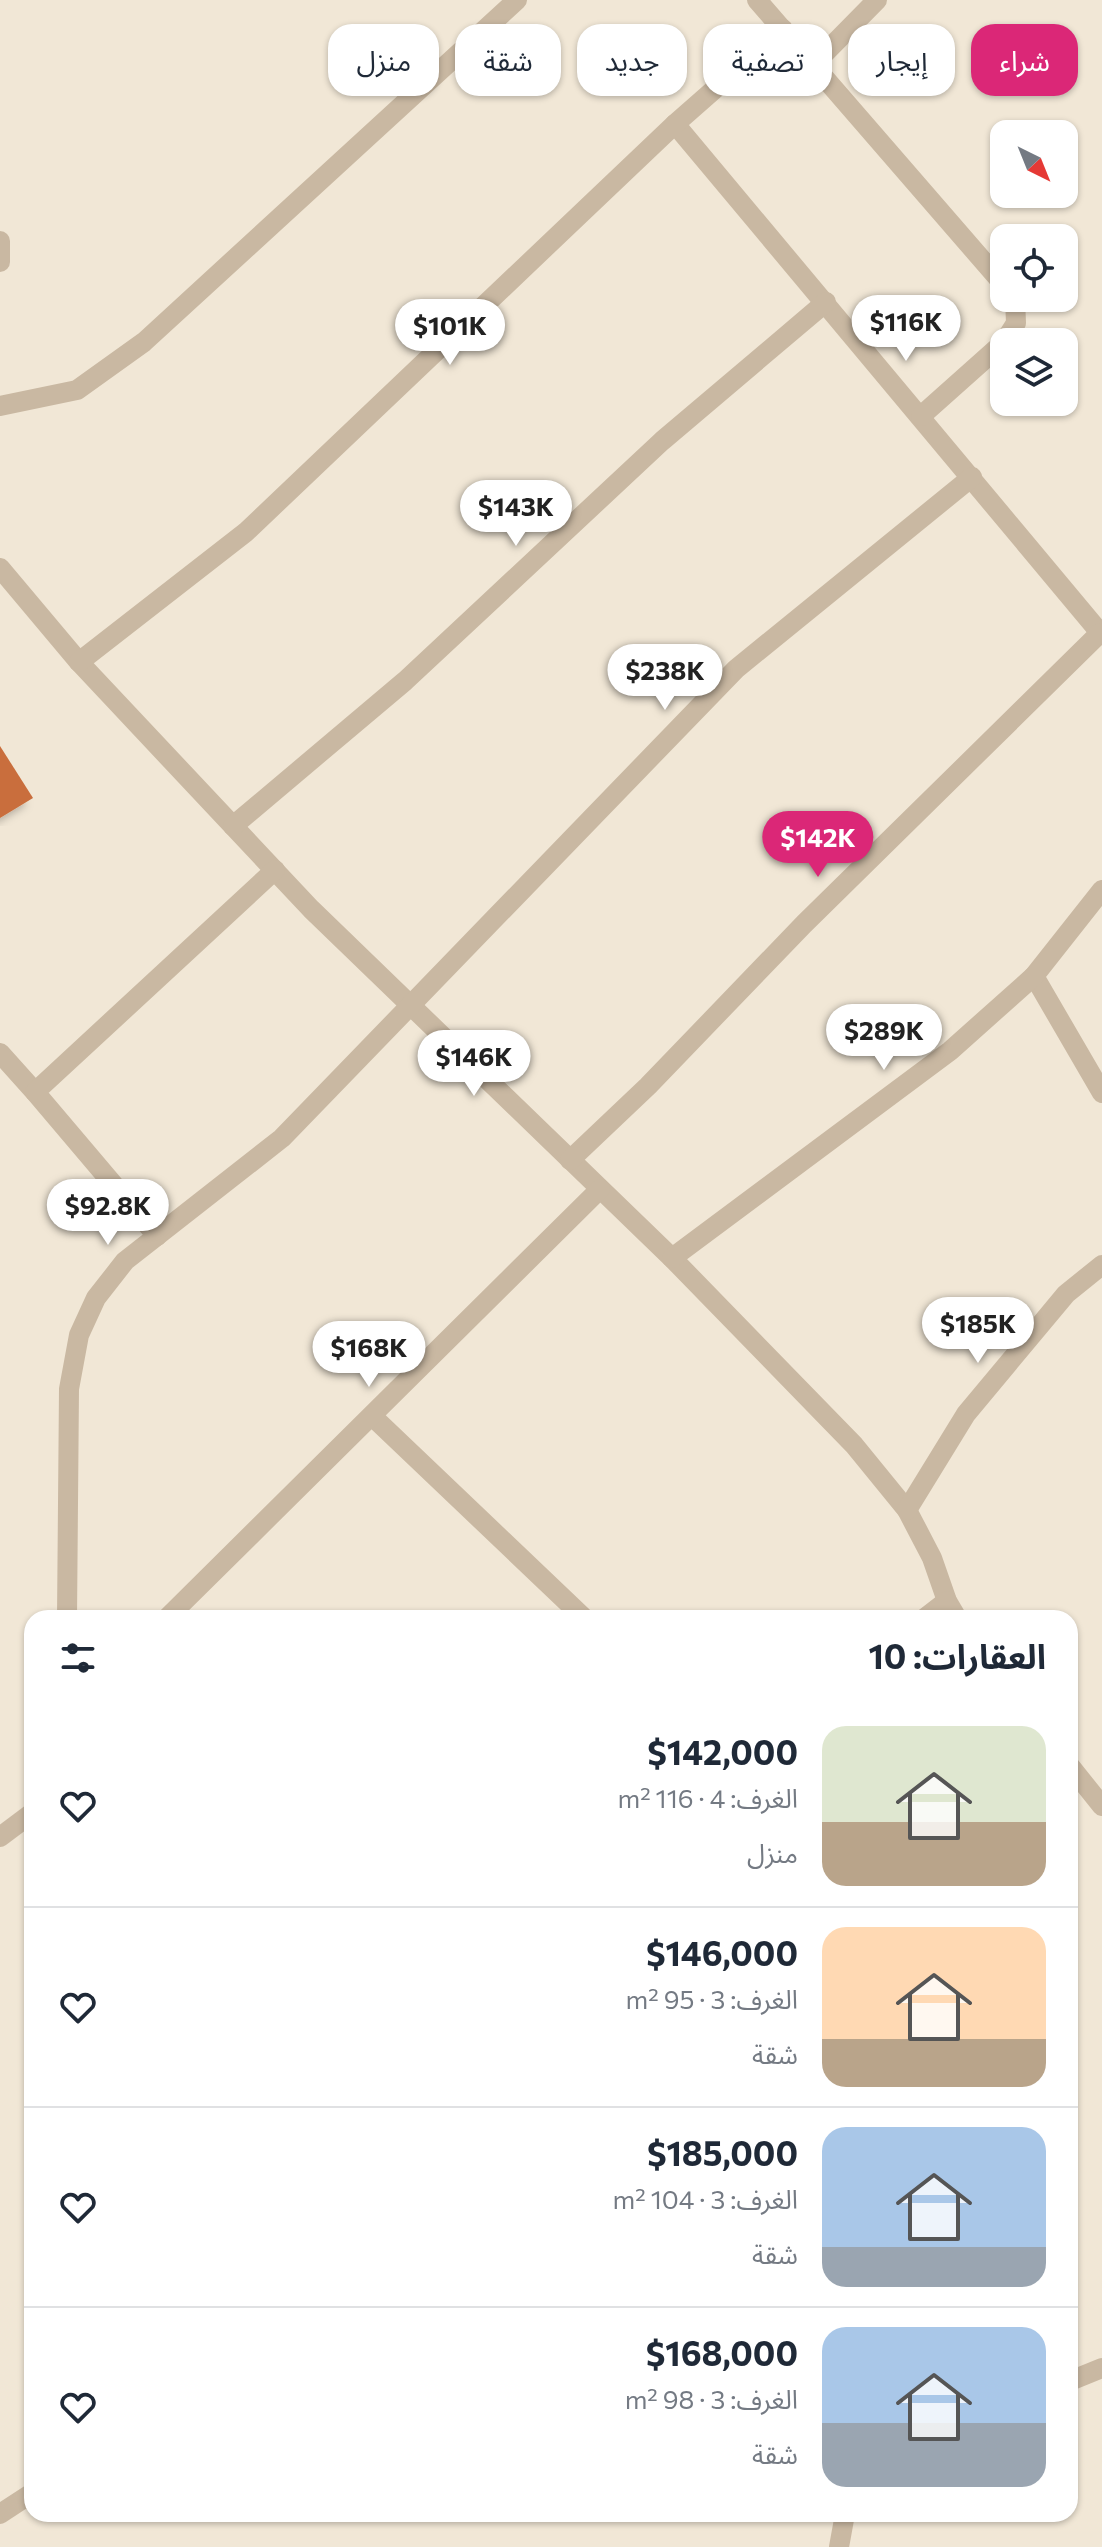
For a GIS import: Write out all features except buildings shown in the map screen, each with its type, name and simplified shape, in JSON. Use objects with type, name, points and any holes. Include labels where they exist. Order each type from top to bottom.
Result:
[{"type":"street","points":[[0,406],[77,390],[144,342],[517,0]]},
{"type":"street","points":[[757,0],[779,24]]},
{"type":"street","points":[[832,46],[877,0]]},
{"type":"street","points":[[832,85],[990,269]]},
{"type":"street","points":[[79,662],[246,532],[707,96]]},
{"type":"street","points":[[570,1160],[648,1086],[804,924],[1101,634],[675,124]]},
{"type":"street","points":[[0,241],[0,262]]},
{"type":"street","points":[[233,826],[405,681],[662,441],[826,302]]},
{"type":"street","points":[[921,416],[1004,342],[1016,323],[1016,312]]},
{"type":"street","points":[[67,1610],[69,1389],[79,1335],[96,1298],[125,1261],[282,1138],[736,669],[972,477]]},
{"type":"street","points":[[0,568],[79,662],[275,870],[672,1258],[854,1445],[907,1510],[932,1558],[952,1610]]},
{"type":"street","points":[[35,1092],[275,870]]},
{"type":"street","points":[[672,1258],[950,1051],[1034,976],[1102,890]]},
{"type":"street","points":[[1034,976],[1102,1093]]},
{"type":"street","points":[[0,1053],[157,1236]]},
{"type":"street","points":[[175,1610],[600,1189]]},
{"type":"street","points":[[907,1510],[966,1414],[1066,1294],[1102,1265]]},
{"type":"street","points":[[372,1416],[576,1610]]},
{"type":"street","points":[[1078,1776],[1102,1806]]},
{"type":"street","points":[[0,1837],[24,1819]]},
{"type":"street","points":[[1078,2378],[1102,2368]]},
{"type":"street","points":[[0,2514],[24,2498]]},
{"type":"street","points":[[839,2547],[844,2522]]}]
